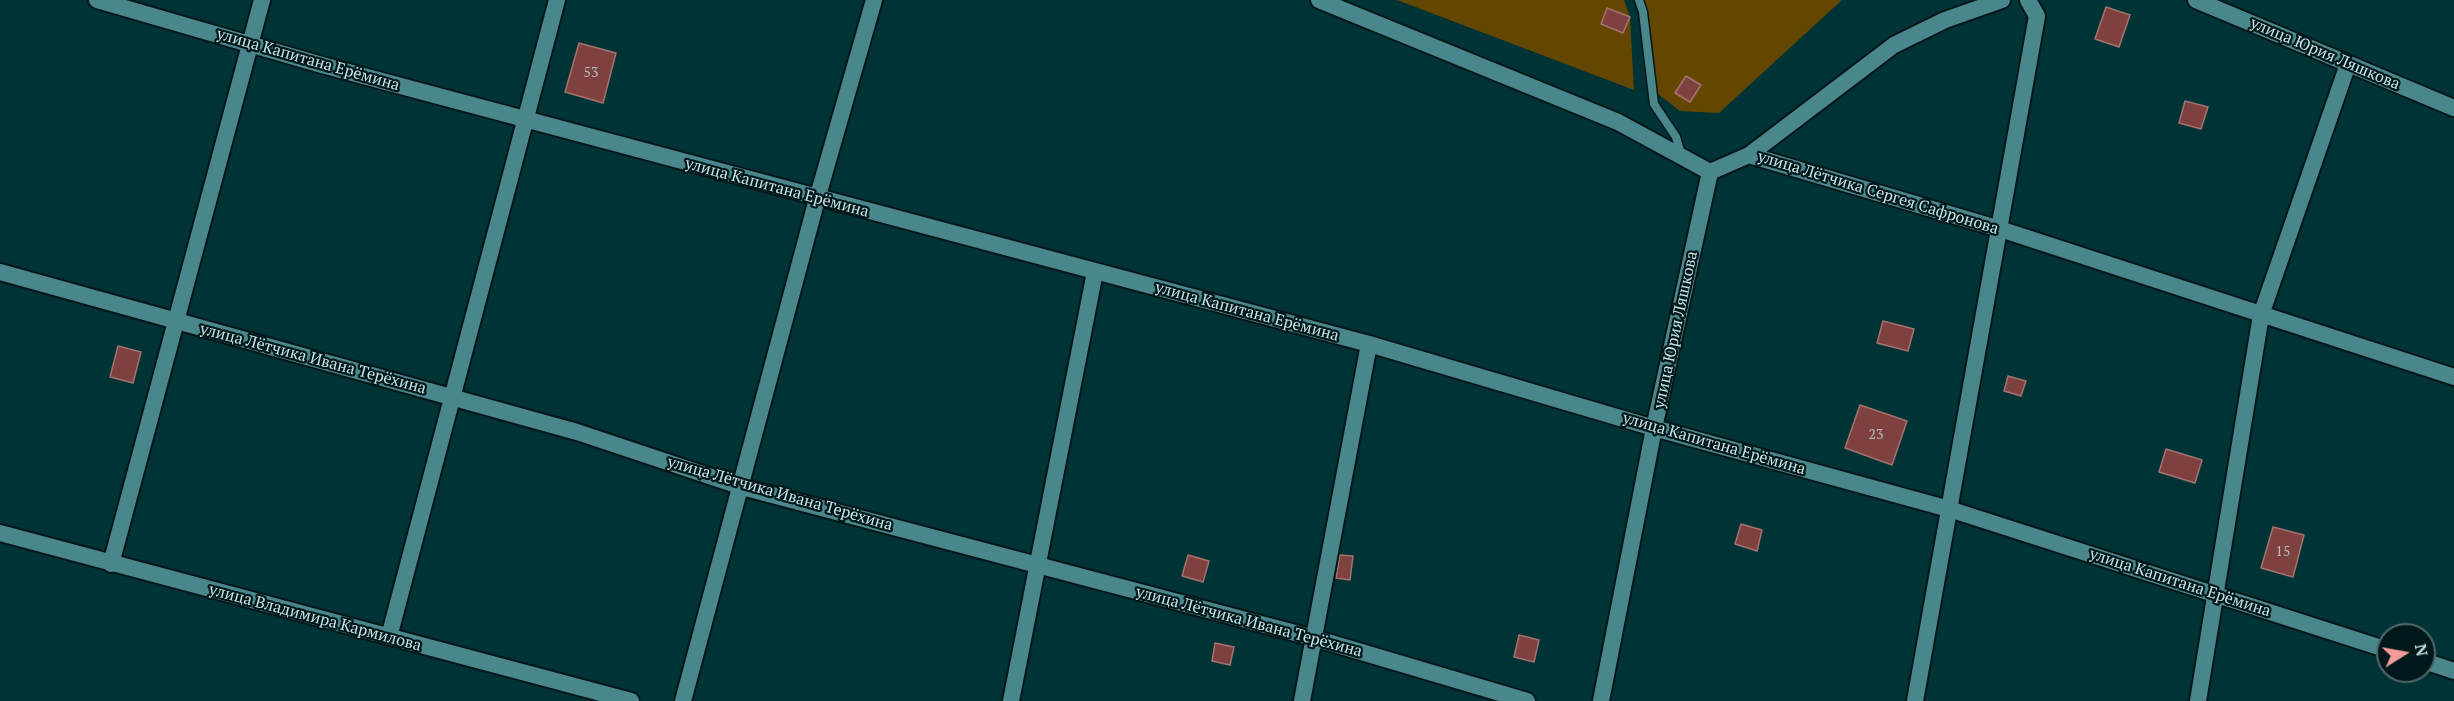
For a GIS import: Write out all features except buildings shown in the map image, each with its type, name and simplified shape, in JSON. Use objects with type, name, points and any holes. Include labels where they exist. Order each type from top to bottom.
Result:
[{"type":"street","name":"улица Капитана Ерёмина","points":[[97,0],[250,45],[817,199],[1369,344],[1654,428],[1949,509],[2376,646]]},
{"type":"street","points":[[111,564],[262,0]]},
{"type":"street","points":[[389,637],[557,0]]},
{"type":"street","points":[[682,701],[742,486],[817,199],[874,0]]},
{"type":"street","points":[[1320,0],[1618,122],[1710,172]]},
{"type":"street","points":[[1749,155],[1894,45],[1936,24],[2002,0]]},
{"type":"street","points":[[1915,701],[2037,16],[2028,0]]},
{"type":"street","name":"улица Юрия Ляшкова","points":[[2196,0],[2454,108]]},
{"type":"street","points":[[2198,701],[2261,315],[2348,64]]},
{"type":"street","name":"улица Лётчика Сергея Сафронова","points":[[1710,172],[1749,155],[2000,230],[2454,377]]},
{"type":"street","name":"улица Юрия Ляшкова","points":[[1601,701],[1654,428],[1710,172]]},
{"type":"street","name":"улица Лётчика Ивана Терёхина","points":[[0,272],[577,432],[742,486],[1314,638],[1527,701]]},
{"type":"street","points":[[1011,701],[1095,272]]},
{"type":"street","points":[[1302,701],[1369,344]]},
{"type":"street","name":"улица Владимира Кармилова","points":[[0,533],[631,701]]},
{"type":"street","points":[[2436,666],[2454,671]]},
{"type":"lane","points":[[1638,0],[1643,12],[1654,104],[1676,137],[1682,157]]},
{"type":"shaded area","points":[[1397,0],[1624,0],[1630,17],[1634,90]]},
{"type":"shaded area","points":[[1637,0],[1842,0],[1719,113],[1680,111],[1658,94]]}]
